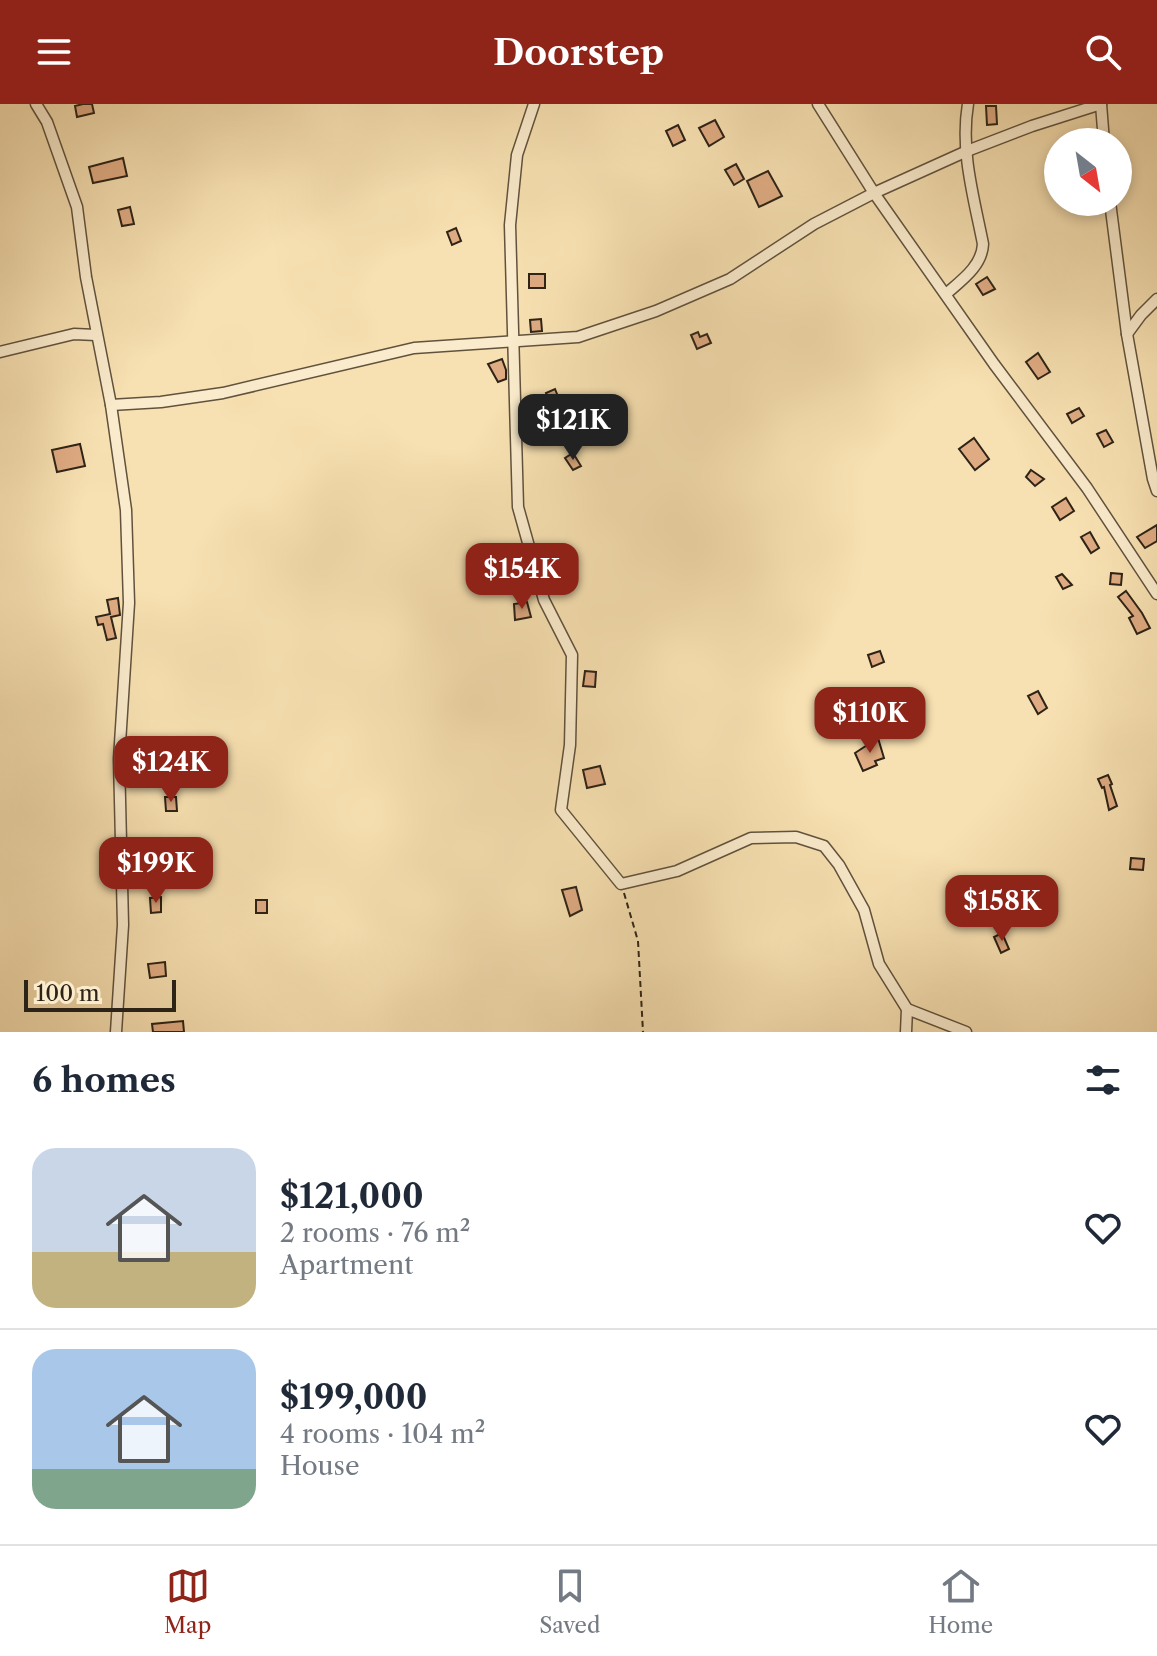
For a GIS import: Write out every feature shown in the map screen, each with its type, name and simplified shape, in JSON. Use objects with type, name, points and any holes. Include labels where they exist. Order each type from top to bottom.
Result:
[{"type":"street","points":[[36,104],[47,122],[77,207],[126,510],[129,603],[119,759],[123,925],[116,1032]]},
{"type":"street","points":[[534,104],[517,155],[510,225],[518,507],[544,600],[572,655],[570,745],[561,810],[621,884],[677,871],[751,838],[796,837],[824,846],[839,865],[864,910],[879,964],[907,1009],[906,1032]]},
{"type":"street","points":[[818,104],[874,193],[994,364],[1087,488],[1157,594]]},
{"type":"street","points":[[946,294],[973,270],[983,254],[965,134],[968,104]]},
{"type":"street","points":[[111,405],[223,393],[414,348],[578,337],[656,311],[730,279],[814,224],[967,151],[1101,104],[1103,128]]},
{"type":"street","points":[[1112,216],[1127,334],[1157,491]]},
{"type":"street","points":[[1127,334],[1157,299]]},
{"type":"street","points":[[0,352],[74,334],[96,335]]},
{"type":"street","points":[[907,1009],[966,1032]]},
{"type":"path","points":[[621,884],[638,941],[643,1032]]},
{"type":"building","points":[[92,104],[94,113],[77,117],[75,106]]},
{"type":"building","points":[[986,106],[996,106],[997,124],[987,125]]},
{"type":"building","points":[[715,120],[724,137],[709,146],[699,128]]},
{"type":"building","points":[[678,125],[685,140],[673,146],[666,131]]},
{"type":"building","points":[[123,158],[127,176],[93,183],[89,167]]},
{"type":"building","points":[[736,164],[744,179],[734,185],[725,170]]},
{"type":"building","points":[[768,171],[782,196],[759,207],[747,181]]},
{"type":"building","points":[[130,207],[134,224],[122,226],[118,210]]},
{"type":"building","points":[[456,228],[461,241],[452,245],[447,232]]},
{"type":"building","points":[[529,274],[545,274],[545,288],[529,288]]},
{"type":"building","points":[[987,277],[995,289],[983,295],[976,284]]},
{"type":"building","points":[[541,319],[542,331],[531,332],[530,320]]},
{"type":"building","points":[[698,332],[700,337],[707,334],[711,343],[697,349],[691,335]]},
{"type":"building","points":[[1038,353],[1050,372],[1038,379],[1026,362]]},
{"type":"building","points":[[502,359],[506,379],[498,382],[488,364]]},
{"type":"building","points":[[555,389],[561,404],[552,407],[546,393]]},
{"type":"building","points":[[1079,408],[1084,416],[1072,423],[1067,414]]},
{"type":"building","points":[[1106,430],[1113,442],[1104,447],[1097,434]]},
{"type":"building","points":[[974,438],[989,459],[975,470],[959,449]]},
{"type":"building","points":[[80,444],[85,466],[57,472],[52,450]]},
{"type":"building","points":[[573,453],[581,466],[573,470],[565,458]]},
{"type":"building","points":[[1031,470],[1044,479],[1035,486],[1026,477]]},
{"type":"building","points":[[1066,498],[1074,511],[1060,520],[1052,507]]},
{"type":"building","points":[[1157,525],[1157,541],[1145,548],[1137,537]]},
{"type":"building","points":[[1090,532],[1099,548],[1091,553],[1081,537]]},
{"type":"building","points":[[1111,573],[1122,574],[1121,585],[1110,584]]},
{"type":"building","points":[[1062,574],[1072,585],[1063,589],[1056,577]]},
{"type":"building","points":[[1126,591],[1150,628],[1137,634],[1129,618],[1133,616],[1118,597]]},
{"type":"building","points":[[118,598],[120,615],[111,617],[116,638],[107,640],[103,624],[98,625],[96,617],[110,614],[107,600]]},
{"type":"building","points":[[527,602],[531,617],[515,620],[514,604]]},
{"type":"building","points":[[880,651],[884,662],[872,667],[868,655]]},
{"type":"building","points":[[585,671],[596,672],[595,687],[583,686]]},
{"type":"building","points":[[1038,691],[1047,708],[1038,714],[1028,696]]},
{"type":"building","points":[[878,738],[884,758],[863,771],[855,753]]},
{"type":"building","points":[[600,766],[605,784],[587,788],[583,770]]},
{"type":"building","points":[[1108,775],[1117,806],[1109,810],[1104,787],[1098,779]]},
{"type":"building","points":[[165,797],[176,797],[177,811],[166,811]]},
{"type":"building","points":[[160,852],[167,854],[162,869],[154,866]]},
{"type":"building","points":[[1131,858],[1144,859],[1143,870],[1130,869]]},
{"type":"building","points":[[576,887],[582,910],[570,916],[562,890]]},
{"type":"building","points":[[161,897],[161,912],[151,913],[150,898]]},
{"type":"building","points":[[256,900],[267,900],[267,913],[256,913]]},
{"type":"building","points":[[1002,933],[1009,949],[1001,953],[994,937]]},
{"type":"building","points":[[165,962],[166,976],[150,978],[148,964]]},
{"type":"building","points":[[183,1021],[184,1032],[153,1032],[152,1024]]}]
